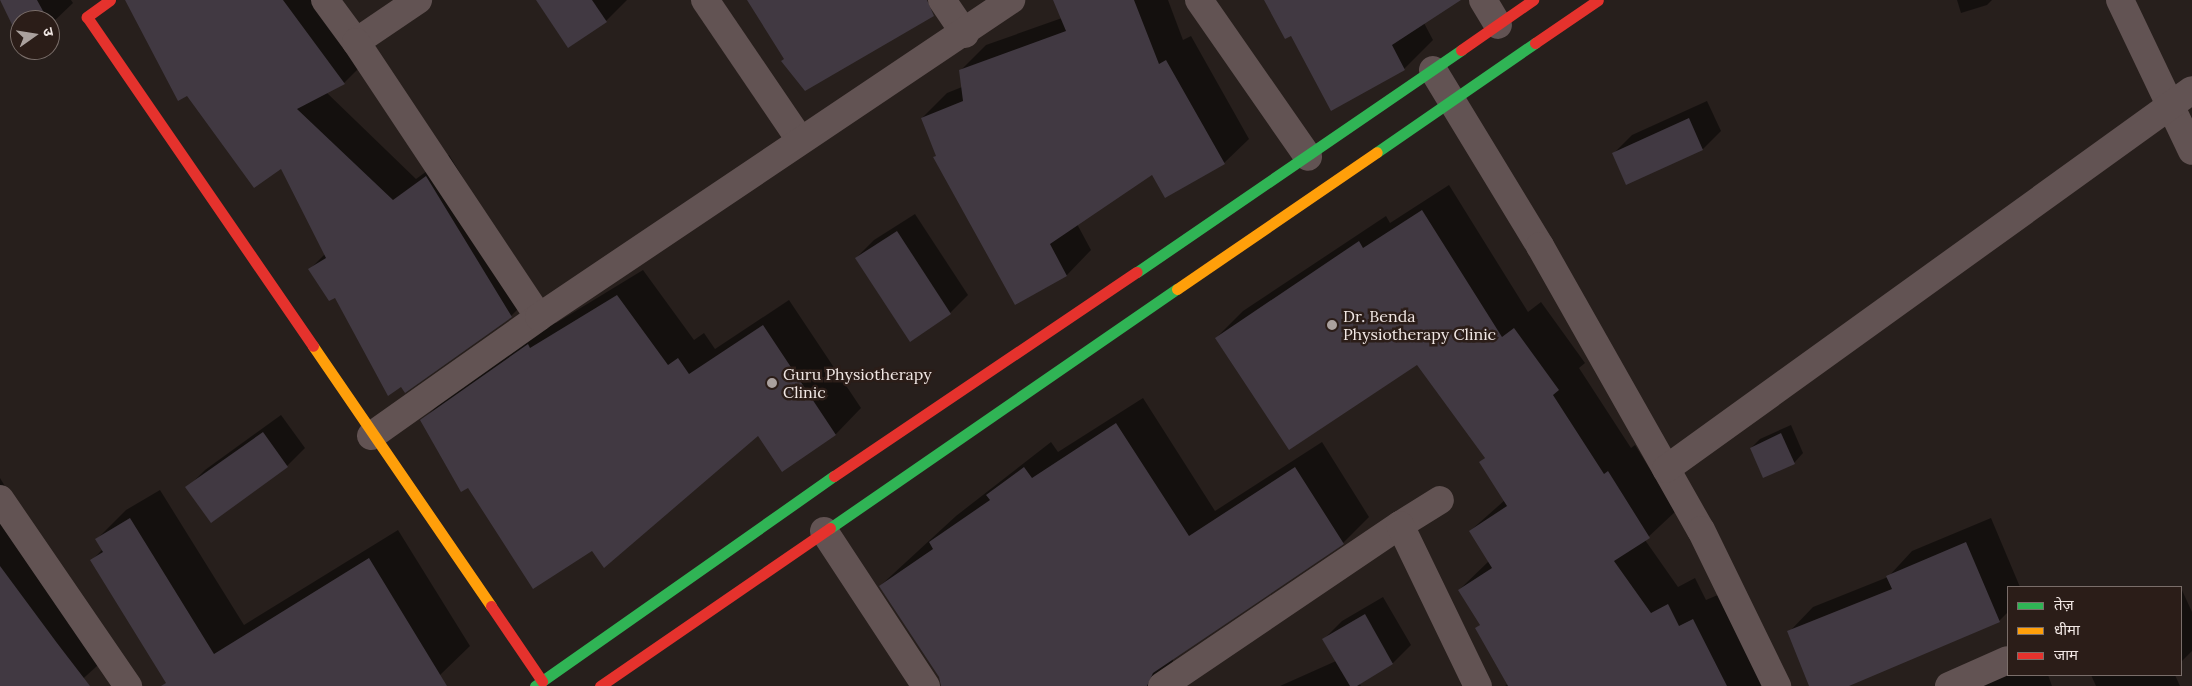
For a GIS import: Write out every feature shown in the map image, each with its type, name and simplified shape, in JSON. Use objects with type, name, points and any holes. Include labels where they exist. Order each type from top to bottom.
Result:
[{"type":"street","points":[[110,0],[87,16],[539,684],[844,469],[1308,157],[1533,0]]},
{"type":"street","points":[[325,0],[356,42],[539,317]]},
{"type":"street","points":[[356,42],[418,0]]},
{"type":"street","points":[[705,0],[800,140]]},
{"type":"street","points":[[942,0],[965,34]]},
{"type":"street","points":[[372,436],[539,317],[800,140],[965,34],[1011,0]]},
{"type":"street","points":[[1199,0],[1308,157]]},
{"type":"street","points":[[1483,0],[1498,25]]},
{"type":"street","points":[[600,686],[1598,0]]},
{"type":"street","points":[[2120,0],[2181,96],[2192,151]]},
{"type":"street","points":[[1433,70],[1453,99],[1701,530],[1777,686]]},
{"type":"street","points":[[1666,469],[2181,96]]},
{"type":"street","points":[[0,499],[128,686]]},
{"type":"street","points":[[1162,686],[1440,500]]},
{"type":"street","points":[[1400,525],[1478,686]]},
{"type":"street","points":[[824,531],[926,686]]},
{"type":"street","points":[[1949,686],[2007,660]]},
{"type":"building","points":[[0,0],[37,0],[42,10],[10,10],[10,20]]},
{"type":"building","points":[[125,0],[283,0],[345,84],[297,109],[393,200],[426,176],[512,317],[405,393],[401,387],[388,396],[335,298],[329,301],[308,269],[326,258],[281,169],[254,188],[187,96],[178,101]]},
{"type":"building","points":[[536,0],[592,0],[607,22],[568,48]]},
{"type":"building","points":[[747,0],[927,0],[934,16],[805,91],[781,61],[784,59]]},
{"type":"building","points":[[1053,0],[1134,0],[1159,64],[1166,60],[1225,164],[1165,198],[1152,175],[1050,244],[1067,276],[1015,305],[933,157],[936,156],[921,118],[963,101],[959,70],[1066,31]]},
{"type":"building","points":[[1264,0],[1461,0],[1392,45],[1405,70],[1331,111],[1291,36],[1285,39]]},
{"type":"building","points":[[1689,118],[1703,150],[1626,185],[1612,153]]},
{"type":"building","points":[[1422,210],[1502,337],[1514,328],[1559,390],[1553,395],[1604,474],[1608,471],[1650,538],[1614,561],[1651,613],[1668,604],[1679,626],[1693,619],[1727,686],[1508,686],[1475,628],[1480,625],[1458,590],[1492,568],[1469,531],[1507,506],[1479,462],[1485,458],[1417,365],[1289,450],[1215,338],[1359,241],[1363,248]]},
{"type":"building","points":[[897,231],[951,314],[910,342],[855,258]]},
{"type":"building","points":[[617,295],[668,365],[678,358],[689,374],[763,325],[836,435],[782,472],[758,436],[604,568],[592,551],[533,589],[468,488],[461,492],[420,420],[528,344],[530,348]]},
{"type":"building","points":[[1116,423],[1189,536],[1295,467],[1344,544],[1153,673],[1147,686],[941,686],[939,677],[879,586],[933,549],[929,542],[990,500],[986,495],[1024,467],[1032,478]]},
{"type":"building","points":[[263,432],[288,467],[211,523],[185,487]]},
{"type":"building","points":[[1781,433],[1795,464],[1763,478],[1750,448]]},
{"type":"building","points":[[130,518],[214,654],[369,558],[447,686],[161,686],[166,683],[90,560],[103,552],[95,539]]},
{"type":"building","points":[[1966,542],[2000,622],[1849,686],[1809,686],[1787,631],[1892,589],[1886,576]]},
{"type":"building","points":[[0,566],[57,643],[90,686],[0,686]]},
{"type":"building","points":[[1365,614],[1393,664],[1357,686],[1350,686],[1322,639]]},
{"type":"traffic: fast","points":[[1377,152],[1535,43]]},
{"type":"traffic: fast","points":[[1137,272],[1461,50]]},
{"type":"traffic: fast","points":[[830,528],[1177,289]]},
{"type":"traffic: fast","points":[[535,686],[834,476]]},
{"type":"traffic: slow","points":[[1177,289],[1377,152]]},
{"type":"traffic: slow","points":[[313,346],[491,606]]},
{"type":"traffic: jam","points":[[110,0],[87,17],[313,346]]},
{"type":"traffic: jam","points":[[1461,50],[1533,0]]},
{"type":"traffic: jam","points":[[1535,43],[1598,0]]},
{"type":"traffic: jam","points":[[834,476],[1137,272]]},
{"type":"traffic: jam","points":[[600,686],[830,528]]},
{"type":"traffic: jam","points":[[491,606],[542,681]]},
{"type":"place","name":"Dr. Benda Physiotherapy Clinic","points":[[1332,325]]},
{"type":"place","name":"Guru Physiotherapy Clinic","points":[[772,383]]}]
